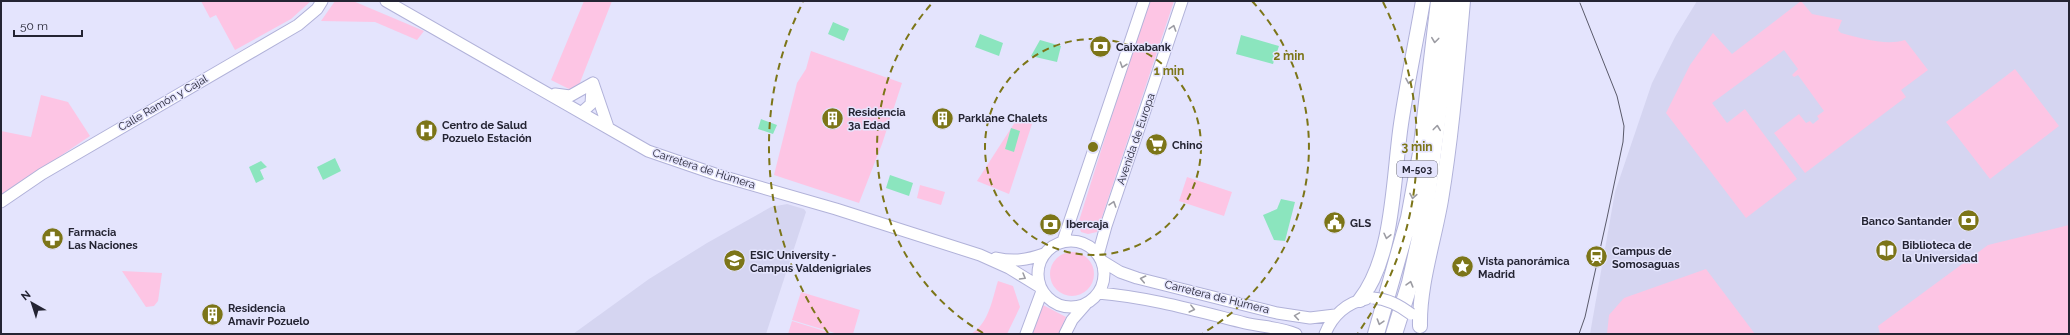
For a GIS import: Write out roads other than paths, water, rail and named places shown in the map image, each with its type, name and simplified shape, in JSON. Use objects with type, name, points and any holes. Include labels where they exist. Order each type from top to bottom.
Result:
[{"type":"highway","name":"M-503","points":[[1366,299],[1379,264],[1388,232],[1401,124],[1423,1]]},
{"type":"highway","name":"M-503","points":[[1376,334],[1409,218],[1421,152],[1439,1]]},
{"type":"highway","name":"M-503","points":[[1394,334],[1410,283],[1424,220],[1453,1]]},
{"type":"highway","name":"M-503","points":[[1422,330],[1419,306],[1441,201],[1450,140],[1463,1]]},
{"type":"street","name":"Calle Ramón y Cajal","points":[[1,202],[42,174],[298,25],[317,9],[322,1]]},
{"type":"street","name":"Carretera de Húmera","points":[[386,1],[648,151],[670,160],[980,255],[1012,261],[1026,260],[1044,254]]},
{"type":"street","points":[[1063,241],[1144,1]]},
{"type":"street","name":"Avenida de Europa","points":[[1100,258],[1106,226],[1182,1]]},
{"type":"street","points":[[546,92],[570,96],[593,83]]},
{"type":"street","points":[[582,112],[583,99],[593,83]]},
{"type":"street","points":[[593,83],[608,127]]},
{"type":"street","points":[[1065,334],[1072,320],[1098,293],[1103,283],[1104,272],[1100,258],[1092,248],[1083,242],[1073,240],[1063,241],[1052,246],[1044,254],[1039,264],[1038,276],[1041,289],[1053,302],[1066,307],[1086,304]]},
{"type":"street","name":"Carretera de Húmera","points":[[980,255],[1009,268],[1041,289]]},
{"type":"street","name":"Carretera de Húmera","points":[[1100,258],[1120,272],[1136,278],[1277,313],[1310,318],[1336,315]]},
{"type":"street","points":[[1026,334],[1041,289]]},
{"type":"street","name":"Carretera de Húmera","points":[[1098,293],[1132,296],[1250,324],[1285,330],[1296,334]]},
{"type":"street","points":[[1325,334],[1336,315],[1346,306],[1366,299],[1398,304],[1411,314],[1422,330]]},
{"type":"tram line","points":[[1579,334],[1585,317],[1607,218],[1623,142],[1624,126],[1617,96],[1580,3]]},
{"type":"place","name":"Caixabank","points":[[1101,47]]},
{"type":"place","name":"Residencia 3a Edad","points":[[832,118]]},
{"type":"place","name":"Parklane Chalets","points":[[943,118]]},
{"type":"place","name":"Centro de Salud Pozuelo Estación","points":[[427,131]]},
{"type":"place","name":"Chino","points":[[1156,145]]},
{"type":"place","name":"Banco Santander","points":[[1968,221]]},
{"type":"place","name":"GLS","points":[[1334,223]]},
{"type":"place","name":"Ibercaja","points":[[1051,224]]},
{"type":"place","name":"Farmacia Las Naciones","points":[[53,238]]},
{"type":"place","name":"Biblioteca de la Universidad","points":[[1886,251]]},
{"type":"place","name":"Campus de Somosaguas","points":[[1596,257]]},
{"type":"place","name":"ESIC University - Campus Valdenigriales","points":[[734,261]]},
{"type":"place","name":"Vista panorámica Madrid","points":[[1462,267]]},
{"type":"place","name":"Residencia Amavir Pozuelo","points":[[213,314]]}]
